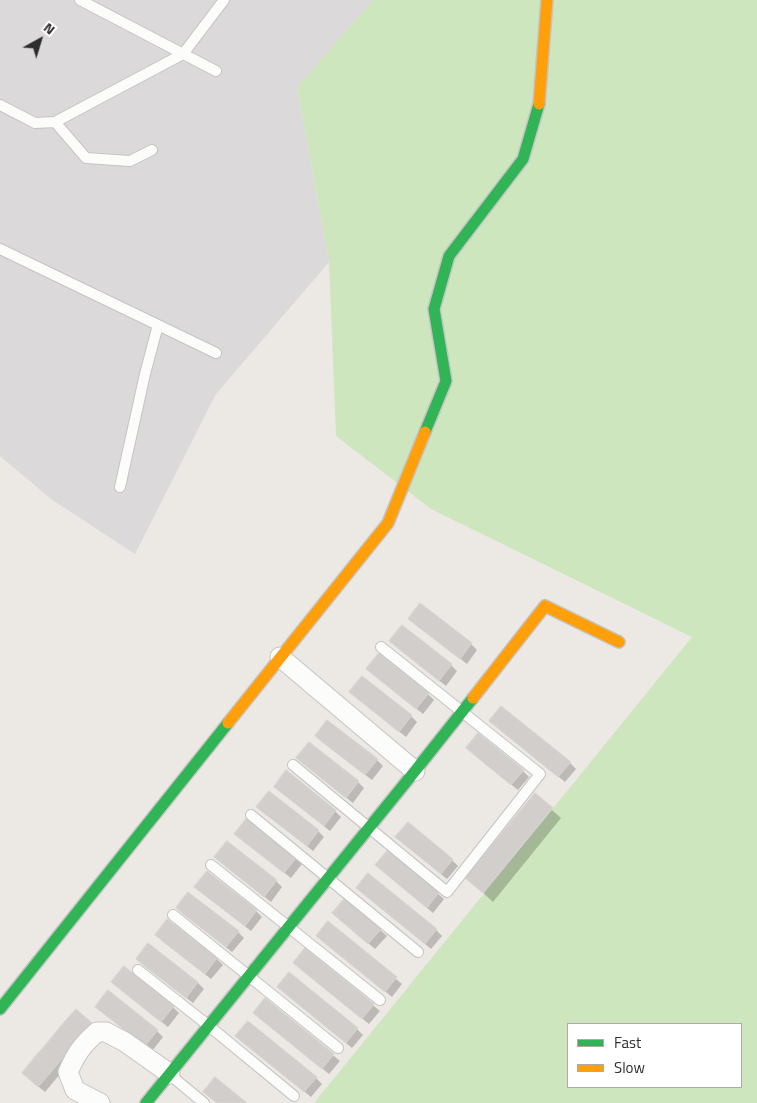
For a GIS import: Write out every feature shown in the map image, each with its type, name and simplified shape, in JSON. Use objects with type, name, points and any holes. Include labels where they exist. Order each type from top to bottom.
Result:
[{"type":"street","points":[[0,1009],[388,523],[446,380],[434,309],[449,256],[523,159],[539,107],[547,0]]},
{"type":"street","points":[[146,1103],[416,771],[545,606],[619,642]]},
{"type":"street","points":[[280,657],[416,771]]},
{"type":"street","points":[[100,1103],[70,1096],[68,1072],[75,1055],[97,1032],[106,1032],[125,1042],[170,1074]]},
{"type":"lane","points":[[80,0],[216,71]]},
{"type":"lane","points":[[0,105],[35,123],[55,122],[183,54],[224,0]]},
{"type":"lane","points":[[55,122],[86,158],[130,161],[152,150]]},
{"type":"lane","points":[[0,249],[216,353]]},
{"type":"lane","points":[[120,487],[158,325]]},
{"type":"lane","points":[[294,765],[448,892],[540,774],[381,647]]},
{"type":"lane","points":[[251,815],[418,952]]},
{"type":"lane","points":[[211,865],[380,1000]]},
{"type":"lane","points":[[173,914],[338,1048]]},
{"type":"lane","points":[[138,970],[294,1096]]},
{"type":"lane","points":[[170,1074],[204,1103]]},
{"type":"shaded area","points":[[0,0],[373,0],[297,87],[329,262],[216,394],[135,554],[51,499],[0,456]]},
{"type":"green space","points":[[373,0],[757,0],[757,1103],[314,1103],[692,637],[431,509],[336,436],[329,262],[297,87]]},
{"type":"building","points":[[420,603],[472,643],[460,659],[408,619]]},
{"type":"building","points":[[402,625],[452,664],[439,681],[389,641]]},
{"type":"building","points":[[379,653],[429,693],[416,709],[366,669]]},
{"type":"building","points":[[362,676],[412,715],[399,732],[349,692]]},
{"type":"building","points":[[501,706],[571,762],[558,777],[489,721]]},
{"type":"building","points":[[327,720],[378,759],[365,775],[315,736]]},
{"type":"building","points":[[478,733],[524,770],[511,785],[466,748]]},
{"type":"building","points":[[309,742],[359,781],[346,798],[296,758]]},
{"type":"building","points":[[286,770],[336,810],[324,826],[274,787]]},
{"type":"building","points":[[269,791],[319,830],[307,846],[256,807]]},
{"type":"building","points":[[535,793],[553,808],[483,893],[465,878]]},
{"type":"building","points":[[247,818],[297,857],[284,873],[234,834]]},
{"type":"building","points":[[408,822],[453,859],[441,874],[395,837]]},
{"type":"building","points":[[227,841],[277,880],[264,897],[214,857]]},
{"type":"building","points":[[388,850],[439,892],[427,908],[375,865]]},
{"type":"building","points":[[207,871],[257,910],[245,926],[194,887]]},
{"type":"building","points":[[368,873],[437,929],[425,944],[356,888]]},
{"type":"building","points":[[188,892],[239,931],[226,947],[176,908]]},
{"type":"building","points":[[345,898],[381,929],[368,944],[332,913]]},
{"type":"building","points":[[167,919],[217,958],[205,974],[155,935]]},
{"type":"building","points":[[328,921],[397,977],[385,992],[316,936]]},
{"type":"building","points":[[148,943],[198,982],[186,998],[136,959]]},
{"type":"building","points":[[305,948],[374,1004],[362,1019],[293,963]]},
{"type":"building","points":[[124,966],[174,1006],[161,1022],[111,982]]},
{"type":"building","points":[[289,972],[358,1028],[346,1043],[277,987]]},
{"type":"building","points":[[108,990],[158,1030],[145,1046],[95,1007]]},
{"type":"building","points":[[265,998],[334,1054],[322,1069],[253,1013]]},
{"type":"building","points":[[76,1009],[92,1023],[79,1039],[62,1025]]},
{"type":"building","points":[[248,1021],[317,1077],[304,1092],[235,1036]]},
{"type":"building","points":[[62,1025],[79,1039],[65,1055],[49,1041]]},
{"type":"building","points":[[49,1041],[65,1055],[52,1071],[35,1057]]},
{"type":"building","points":[[35,1057],[52,1071],[38,1087],[22,1073]]},
{"type":"building","points":[[215,1077],[247,1103],[217,1103],[203,1092]]},
{"type":"traffic: fast","points":[[425,432],[446,381],[434,309],[449,256],[523,159],[539,104]]},
{"type":"traffic: fast","points":[[146,1103],[473,698]]},
{"type":"traffic: fast","points":[[0,1009],[228,723]]},
{"type":"traffic: slow","points":[[539,104],[547,0]]},
{"type":"traffic: slow","points":[[228,723],[388,523],[425,432]]},
{"type":"traffic: slow","points":[[473,698],[545,606],[619,642]]}]
